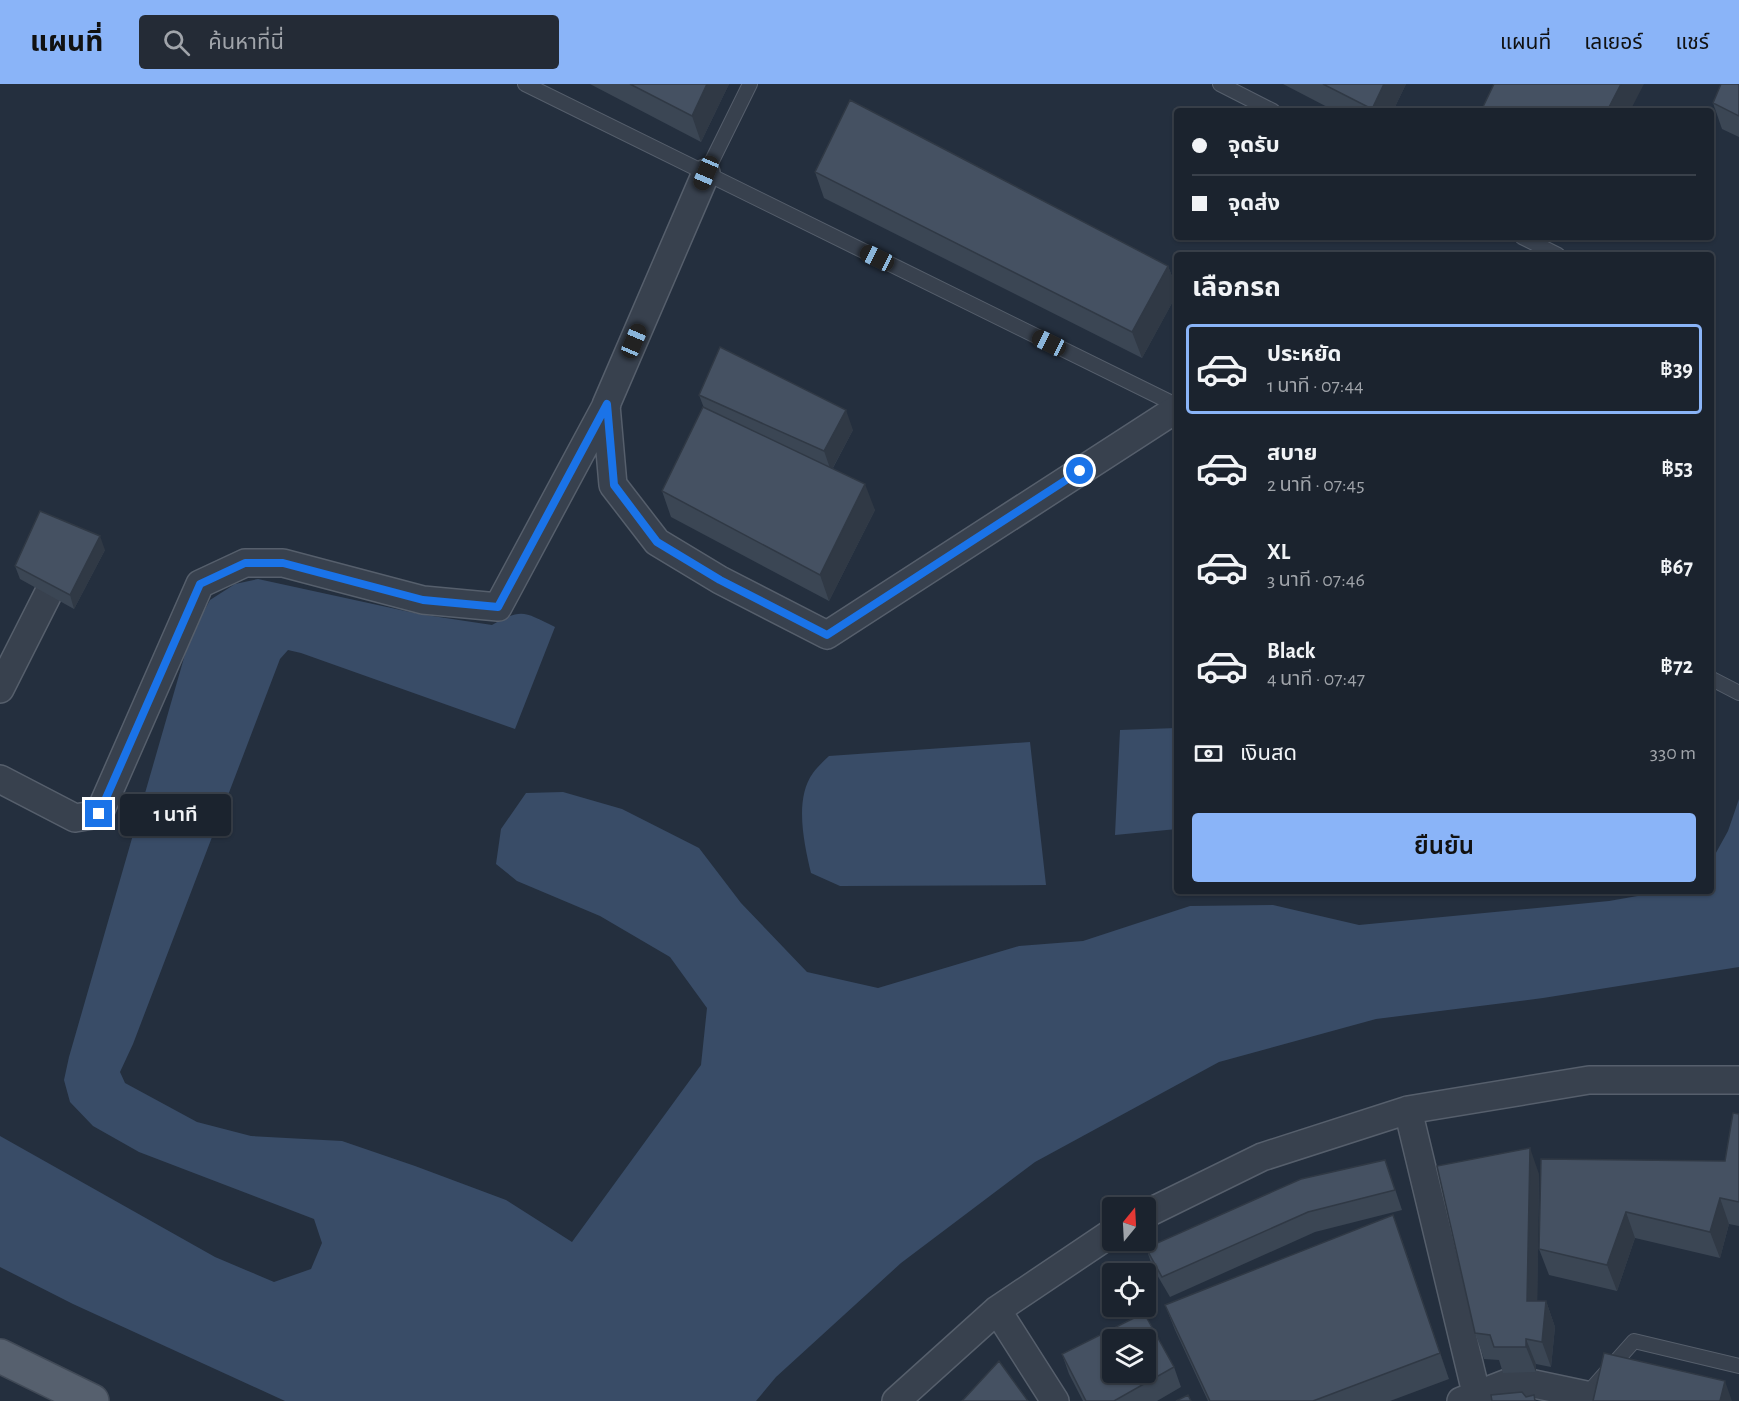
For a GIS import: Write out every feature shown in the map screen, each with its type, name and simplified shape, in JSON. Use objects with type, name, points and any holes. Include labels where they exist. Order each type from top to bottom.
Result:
[{"type":"main road","points":[[0,1356],[92,1401]]},
{"type":"street","points":[[0,779],[75,818],[99,814],[200,584],[245,563],[283,563],[423,600],[498,607],[607,404],[706,173]]},
{"type":"street","points":[[607,404],[614,485],[657,542],[720,580],[827,635],[1174,410]]},
{"type":"street","points":[[0,689],[48,594]]},
{"type":"street","points":[[1156,1209],[1262,1157],[1408,1110],[1589,1080],[1739,1080]]},
{"type":"street","points":[[1408,1110],[1472,1399],[1515,1380],[1585,1398]]},
{"type":"street","points":[[896,1401],[997,1310],[1102,1239]]},
{"type":"street","points":[[997,1310],[1055,1401]]},
{"type":"lane","points":[[525,84],[1174,405]]},
{"type":"lane","points":[[706,173],[750,84]]},
{"type":"lane","points":[[1220,84],[1267,108]]},
{"type":"lane","points":[[1528,240],[1552,252]]},
{"type":"lane","points":[[1714,680],[1739,693]]},
{"type":"lane","points":[[1585,1398],[1634,1341],[1739,1366]]},
{"type":"water","points":[[258,579],[419,614],[492,625],[502,619],[524,614],[555,627],[515,729],[288,650],[280,659],[133,1044],[120,1072],[125,1083],[197,1122],[251,1136],[342,1141],[415,1166],[506,1200],[572,1242],[701,1065],[707,1008],[670,957],[600,916],[517,881],[496,864],[501,829],[526,793],[563,792],[622,809],[699,848],[741,903],[807,972],[878,988],[1019,946],[1083,941],[1190,906],[1273,905],[1359,925],[1609,901],[1649,894],[1714,894],[1714,856],[1728,831],[1739,799],[1739,967],[1543,998],[1376,1019],[1219,1062],[1035,1162],[901,1263],[776,1377],[756,1401],[285,1401],[73,1304],[0,1267],[0,1136],[215,1257],[274,1282],[311,1269],[322,1243],[314,1219],[139,1152],[93,1126],[70,1102],[64,1080],[190,637],[210,600],[235,584]]},
{"type":"water","points":[[1174,728],[1174,829],[1115,835],[1120,730]]},
{"type":"water","points":[[1030,742],[1046,885],[840,886],[811,873],[802,822],[804,795],[813,773],[829,756]]},
{"type":"building","points":[[630,84],[707,84],[692,116]]},
{"type":"building","points":[[1323,84],[1384,84],[1372,108]]},
{"type":"building","points":[[1494,84],[1621,84],[1609,108],[1482,108]]},
{"type":"building","points":[[1721,84],[1739,84],[1739,116],[1713,103]]},
{"type":"building","points":[[850,100],[1168,266],[1132,332],[815,172]]},
{"type":"building","points":[[720,347],[846,410],[824,451],[699,395]]},
{"type":"building","points":[[703,407],[865,484],[820,575],[662,491]]},
{"type":"building","points":[[40,511],[100,536],[70,595],[15,566]]},
{"type":"building","points":[[1733,1113],[1739,1114],[1739,1202],[1720,1198],[1710,1232],[1626,1212],[1607,1265],[1539,1249],[1541,1159],[1725,1161]]},
{"type":"building","points":[[1530,1148],[1527,1301],[1546,1301],[1542,1342],[1526,1339],[1526,1347],[1494,1347],[1490,1335],[1475,1333],[1437,1166]]},
{"type":"building","points":[[1385,1160],[1395,1190],[1308,1212],[1162,1277],[1148,1251],[1156,1251],[1156,1244],[1301,1179]]},
{"type":"building","points":[[1393,1215],[1440,1353],[1313,1401],[1210,1401],[1165,1305]]},
{"type":"building","points":[[1136,1317],[1146,1317],[1153,1329],[1112,1329]]},
{"type":"building","points":[[1102,1334],[1102,1383],[1146,1383],[1114,1401],[1086,1401],[1062,1354]]},
{"type":"building","points":[[1156,1335],[1174,1367],[1156,1377]]},
{"type":"building","points":[[1604,1353],[1725,1381],[1720,1401],[1593,1401]]},
{"type":"building","points":[[999,1361],[1028,1401],[962,1401]]},
{"type":"building","points":[[1522,1392],[1526,1397],[1534,1395],[1535,1401],[1492,1401],[1491,1395]]},
{"type":"building","points":[[1188,1395],[1191,1401],[1176,1401]]},
{"type":"route","points":[[99,814],[200,584],[245,563],[283,563],[423,600],[498,607],[607,404],[614,485],[657,542],[720,580],[827,635],[1080,471]]}]
